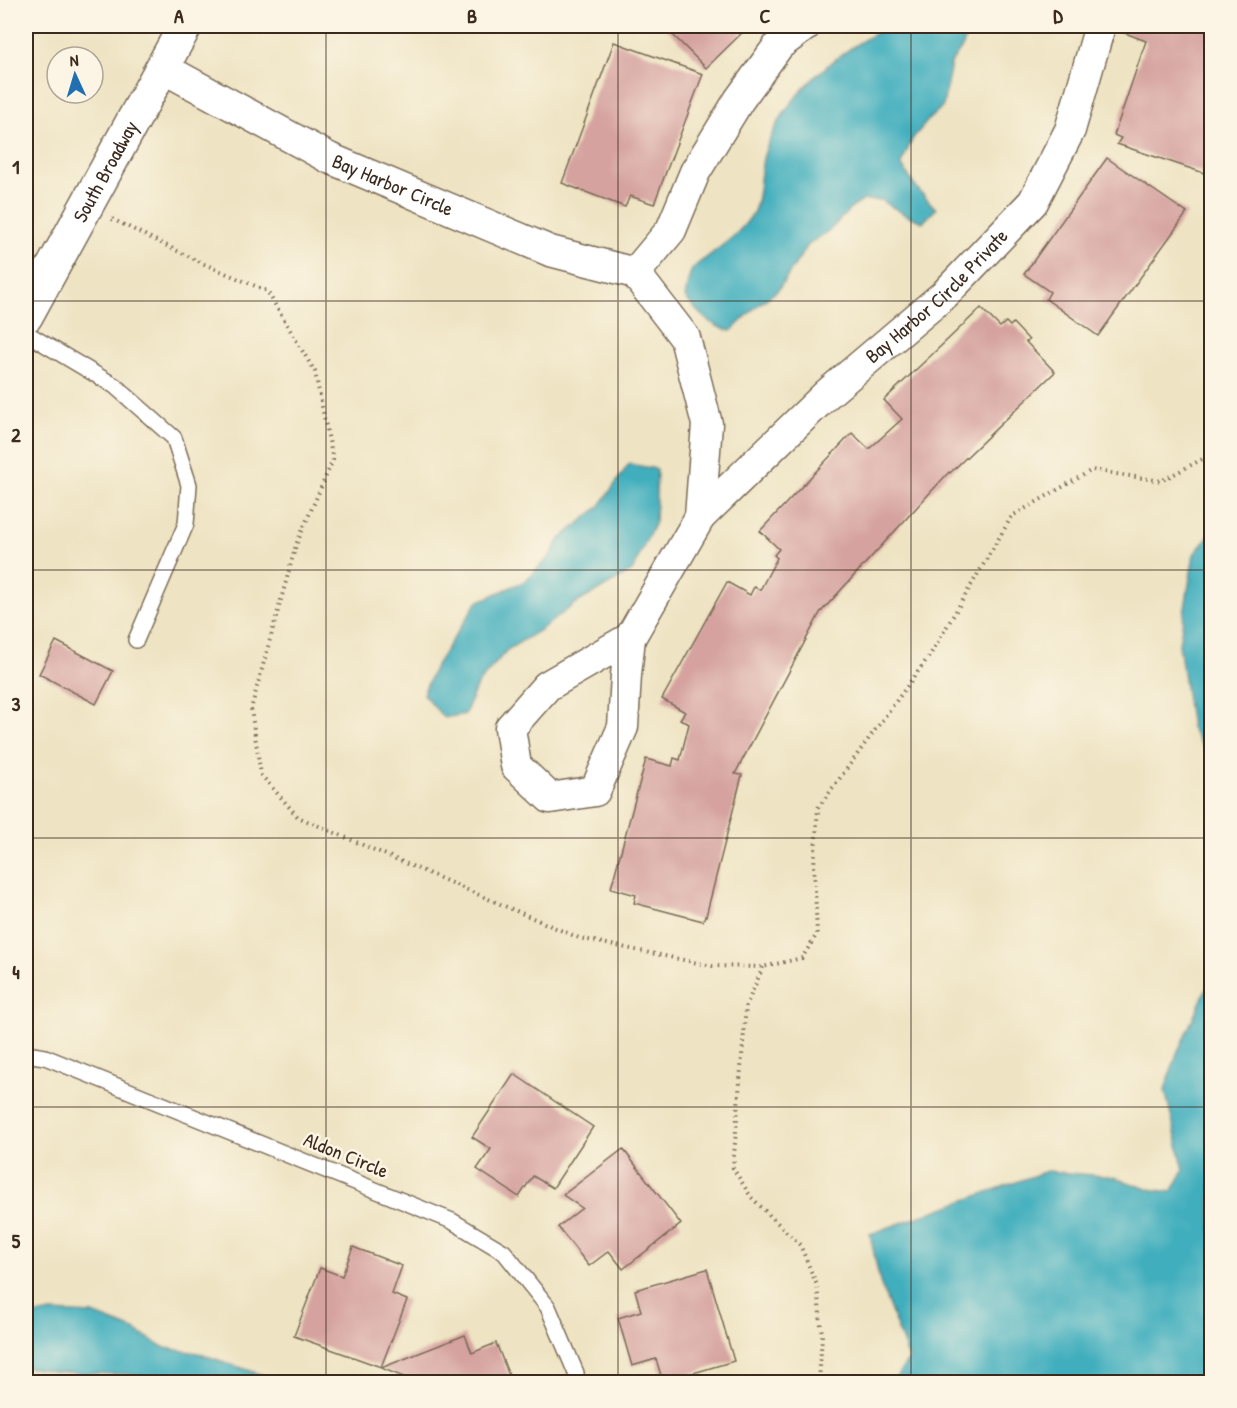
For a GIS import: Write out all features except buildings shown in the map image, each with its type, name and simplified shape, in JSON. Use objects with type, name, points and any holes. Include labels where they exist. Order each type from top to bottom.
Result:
[{"type":"street","name":"South Broadway","points":[[26,316],[185,26]]},
{"type":"street","points":[[635,273],[671,231],[695,172],[739,100],[779,45],[805,26]]},
{"type":"street","name":"Bay Harbor Circle Private","points":[[630,638],[547,686],[510,728],[516,766],[550,798],[595,791],[623,727],[630,638],[700,517],[827,394],[945,294],[1033,202],[1070,130],[1100,26]]},
{"type":"street","name":"Bay Harbor Circle","points":[[163,68],[329,158],[550,251],[635,273]]},
{"type":"street","name":"Bay Harbor Circle Private","points":[[635,273],[684,338],[707,424],[700,517]]},
{"type":"lane","points":[[26,333],[115,386],[174,438],[189,485],[186,524],[136,640]]},
{"type":"lane","name":"Aldon Circle","points":[[26,1054],[45,1057],[452,1221],[504,1252],[548,1307],[576,1374],[577,1383]]},
{"type":"path","points":[[763,967],[746,1006],[733,1168],[751,1197],[800,1245],[817,1285],[822,1335],[819,1383]]},
{"type":"water","points":[[889,26],[968,26],[963,46],[951,63],[943,106],[913,138],[901,164],[914,185],[936,209],[923,222],[881,200],[864,200],[850,209],[831,229],[808,245],[778,290],[758,305],[731,331],[717,326],[685,297],[692,270],[749,220],[756,207],[764,155],[772,134],[798,95],[831,63]]},
{"type":"water","points":[[629,464],[657,469],[655,522],[632,571],[575,604],[540,630],[507,650],[477,685],[465,714],[444,718],[423,694],[434,668],[477,602],[525,581],[550,556],[560,539],[599,507]]},
{"type":"water","points":[[1211,533],[1212,760],[1191,728],[1179,644],[1194,554]]},
{"type":"water","points":[[1211,979],[1211,1382],[893,1382],[909,1359],[880,1282],[870,1234],[1047,1171],[1114,1177],[1147,1189],[1172,1192],[1184,1170],[1165,1090],[1177,1053]]},
{"type":"water","points":[[51,1312],[93,1314],[134,1330],[165,1348],[198,1353],[283,1382],[151,1382],[141,1375],[57,1372],[26,1367],[26,1317]]}]
